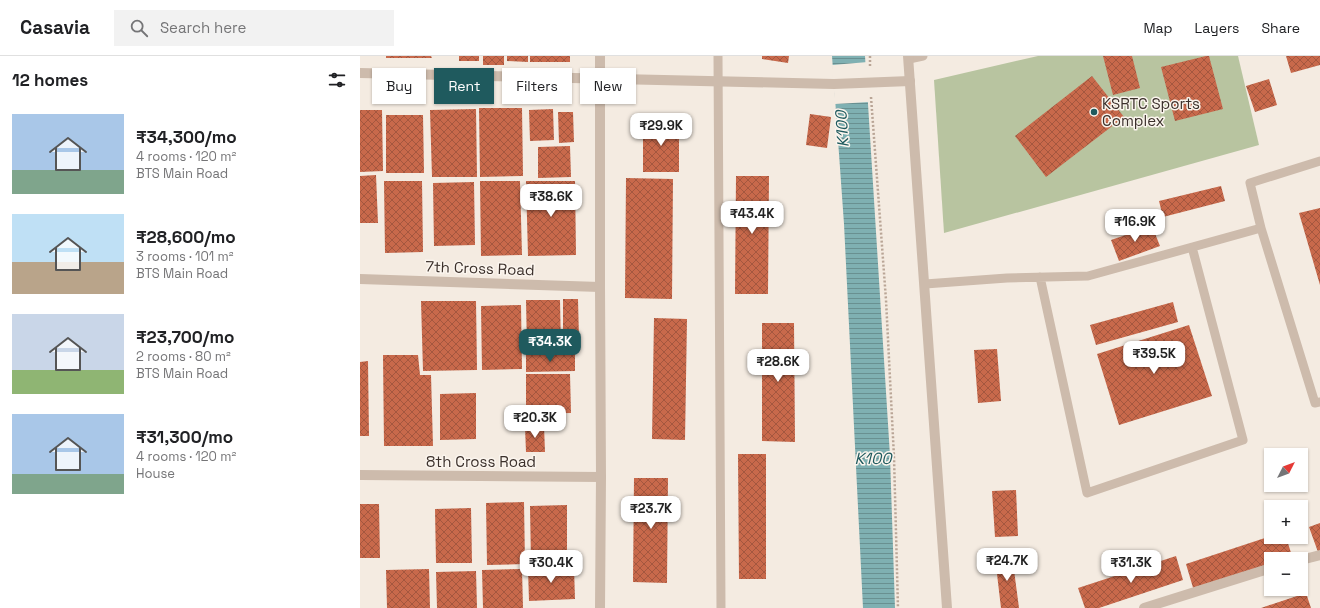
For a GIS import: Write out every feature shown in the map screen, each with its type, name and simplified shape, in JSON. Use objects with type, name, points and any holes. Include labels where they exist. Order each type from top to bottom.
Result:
[{"type":"street","points":[[600,56],[600,68]]},
{"type":"street","points":[[908,58],[947,608]]},
{"type":"street","points":[[360,73],[580,78]]},
{"type":"street","points":[[636,80],[834,84],[910,81]]},
{"type":"street","points":[[600,104],[602,477],[600,608]]},
{"type":"street","name":"7th Cross Road","points":[[360,279],[600,287]]},
{"type":"street","name":"8th Cross Road","points":[[360,475],[602,477]]},
{"type":"street","points":[[1308,558],[1320,554]]},
{"type":"street","points":[[1144,608],[1264,570]]},
{"type":"lane","points":[[718,56],[721,608]]},
{"type":"lane","points":[[908,58],[923,56]]},
{"type":"lane","points":[[1320,162],[1250,183],[1261,228],[1315,403],[1320,402]]},
{"type":"lane","points":[[924,284],[1006,278],[1088,276],[1261,228]]},
{"type":"lane","points":[[1040,277],[1087,493],[1243,440],[1192,247]]},
{"type":"path","points":[[871,104],[886,300],[894,465],[898,608]]},
{"type":"green space","name":"KSRTC Sports Complex","points":[[1038,56],[1238,56],[1259,145],[944,233],[934,80]]},
{"type":"water","name":"K100","points":[[832,56],[865,56],[890,456],[895,608],[863,608],[844,224]]},
{"type":"pier","points":[[868,62],[870,102],[835,104],[832,65]]},
{"type":"building","points":[[386,56],[431,56],[432,58],[386,58]]},
{"type":"building","points":[[459,56],[479,56],[479,61],[459,61]]},
{"type":"building","points":[[483,56],[504,56],[504,65],[483,65]]},
{"type":"building","points":[[507,56],[528,56],[528,62],[507,61]]},
{"type":"building","points":[[530,56],[570,56],[570,62],[530,62]]},
{"type":"building","points":[[762,56],[789,56],[788,63],[762,59]]},
{"type":"building","points":[[1103,56],[1132,56],[1140,88],[1113,95]]},
{"type":"building","points":[[1209,56],[1223,109],[1175,121],[1161,67]]},
{"type":"building","points":[[1286,56],[1320,56],[1320,65],[1291,73]]},
{"type":"building","points":[[1092,76],[1124,117],[1046,177],[1015,136]]},
{"type":"building","points":[[1269,79],[1277,105],[1255,112],[1246,86]]},
{"type":"building","points":[[479,108],[522,108],[523,176],[480,177]]},
{"type":"building","points":[[476,109],[477,177],[432,177],[430,110]]},
{"type":"building","points":[[553,109],[554,140],[530,141],[529,110]]},
{"type":"building","points":[[360,110],[382,110],[383,171],[360,172]]},
{"type":"building","points":[[558,112],[573,112],[574,142],[559,143]]},
{"type":"building","points":[[810,114],[831,117],[827,148],[806,145]]},
{"type":"building","points":[[386,115],[423,115],[424,173],[386,173]]},
{"type":"building","points":[[679,121],[679,172],[643,172],[643,122]]},
{"type":"building","points":[[570,146],[571,177],[538,178],[538,147]]},
{"type":"building","points":[[376,175],[378,223],[360,223],[360,176]]},
{"type":"building","points":[[736,176],[769,176],[768,294],[735,294]]},
{"type":"building","points":[[626,178],[673,179],[672,299],[625,298]]},
{"type":"building","points":[[384,181],[422,181],[423,252],[385,253]]},
{"type":"building","points":[[480,181],[520,181],[522,255],[481,256]]},
{"type":"building","points":[[526,181],[575,181],[576,255],[528,256]]},
{"type":"building","points":[[474,182],[475,245],[434,246],[433,183]]},
{"type":"building","points":[[1221,186],[1225,201],[1163,217],[1159,201]]},
{"type":"building","points":[[1320,208],[1320,285],[1299,213]]},
{"type":"building","points":[[1152,226],[1160,246],[1119,261],[1111,240]]},
{"type":"building","points":[[563,299],[578,299],[579,339],[563,339]]},
{"type":"building","points":[[526,300],[560,300],[561,349],[527,349]]},
{"type":"building","points":[[421,301],[476,301],[477,370],[423,371]]},
{"type":"building","points":[[1173,302],[1178,322],[1096,345],[1090,325]]},
{"type":"building","points":[[521,305],[522,369],[482,370],[481,306]]},
{"type":"building","points":[[654,318],[687,319],[685,440],[652,439]]},
{"type":"building","points":[[762,323],[794,323],[795,442],[762,441]]},
{"type":"building","points":[[1189,325],[1212,396],[1119,425],[1097,354]]},
{"type":"building","points":[[997,349],[1001,401],[978,403],[974,350]]},
{"type":"building","points":[[526,354],[575,354],[575,371],[526,372]]},
{"type":"building","points":[[383,355],[418,355],[420,375],[431,375],[433,446],[384,446]]},
{"type":"building","points":[[368,361],[369,436],[360,436],[360,362]]},
{"type":"building","points":[[526,374],[570,374],[571,413],[526,414]]},
{"type":"building","points":[[476,393],[476,439],[440,440],[440,394]]},
{"type":"building","points":[[544,426],[545,452],[526,452],[525,427]]},
{"type":"building","points":[[738,454],[766,454],[766,579],[739,579]]},
{"type":"building","points":[[634,478],[668,478],[667,583],[633,582]]},
{"type":"building","points":[[1016,490],[1018,536],[995,537],[992,491]]},
{"type":"building","points":[[524,502],[525,564],[487,565],[486,503]]},
{"type":"building","points":[[360,504],[379,504],[380,558],[360,558]]},
{"type":"building","points":[[567,505],[567,563],[531,563],[530,506]]},
{"type":"building","points":[[471,508],[472,563],[436,563],[435,509]]},
{"type":"building","points":[[1320,523],[1320,551],[1318,552],[1309,527]]},
{"type":"building","points":[[1264,538],[1264,544],[1288,544],[1291,552],[1264,552],[1264,568],[1194,591],[1186,564]]},
{"type":"building","points":[[1012,555],[1019,608],[1001,608],[995,557]]},
{"type":"building","points":[[1176,556],[1183,580],[1099,608],[1085,608],[1078,588]]},
{"type":"building","points":[[574,568],[575,599],[529,601],[528,569]]},
{"type":"building","points":[[429,569],[430,608],[387,608],[386,570]]},
{"type":"building","points":[[522,569],[523,608],[483,608],[482,570]]},
{"type":"building","points":[[476,571],[477,608],[437,608],[436,572]]},
{"type":"building","points":[[1297,596],[1307,596],[1311,608],[1261,608]]},
{"type":"place","name":"KSRTC Sports Complex","points":[[1094,112]]}]
